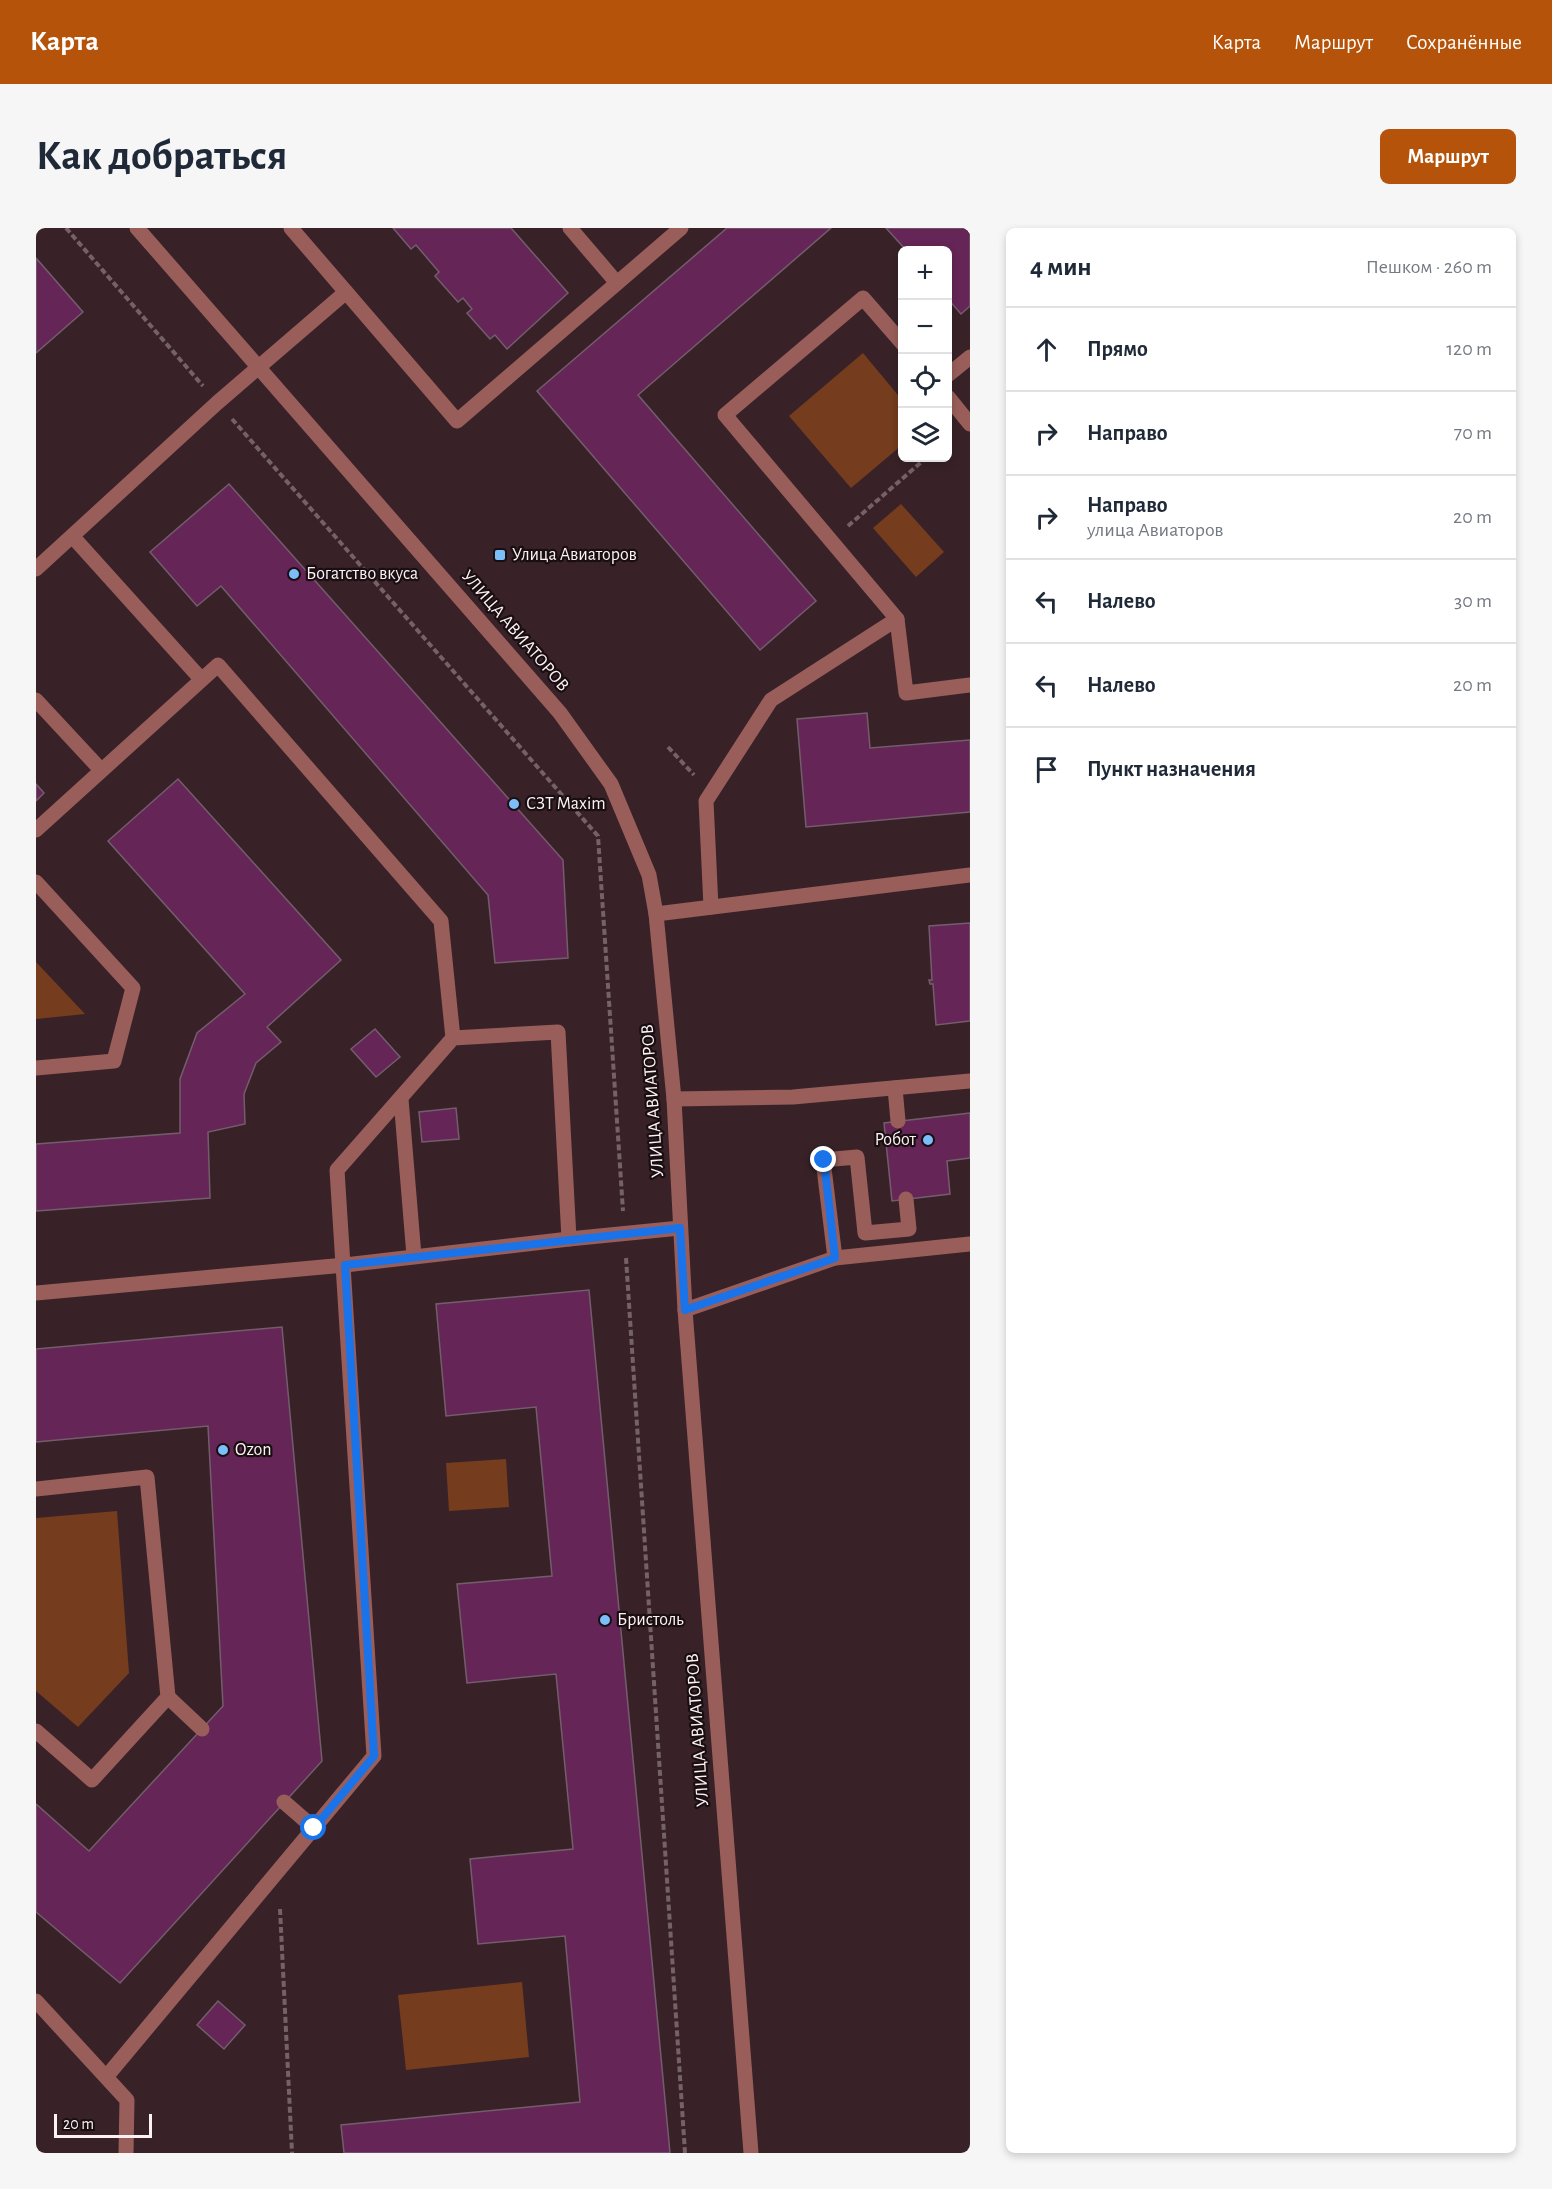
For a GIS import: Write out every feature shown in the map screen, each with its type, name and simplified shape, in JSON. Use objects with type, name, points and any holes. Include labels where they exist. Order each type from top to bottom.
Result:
[{"type":"street","name":"УЛИЦА АВИАТОРОВ","points":[[136,228],[489,629],[560,713],[611,784],[650,875],[656,914],[674,1099],[685,1310],[751,2153]]},
{"type":"street","points":[[291,228],[457,421],[681,228]]},
{"type":"street","points":[[570,228],[617,283]]},
{"type":"street","points":[[36,569],[217,403],[346,292]]},
{"type":"street","points":[[898,338],[863,298],[724,416],[897,619],[906,693],[970,685]]},
{"type":"street","points":[[952,372],[970,357]]},
{"type":"street","points":[[952,402],[970,424]]},
{"type":"street","points":[[73,537],[201,679]]},
{"type":"street","points":[[711,907],[706,801],[771,700],[897,619]]},
{"type":"street","points":[[36,830],[219,664],[441,921],[453,1038]]},
{"type":"street","points":[[36,700],[101,770]]},
{"type":"street","points":[[656,914],[970,875]]},
{"type":"street","points":[[36,882],[133,988],[114,1061],[36,1068]]},
{"type":"street","points":[[107,2076],[374,1756],[345,1265],[337,1170],[453,1038],[558,1032],[569,1239]]},
{"type":"street","points":[[674,1099],[793,1097],[970,1081]]},
{"type":"street","points":[[895,1088],[898,1121]]},
{"type":"street","points":[[401,1099],[414,1256]]},
{"type":"street","points":[[835,1258],[824,1160],[857,1156],[865,1233],[909,1229],[906,1199]]},
{"type":"street","points":[[36,1293],[345,1265],[680,1228]]},
{"type":"street","points":[[685,1310],[835,1258],[970,1244]]},
{"type":"street","points":[[36,1489],[147,1477],[168,1697],[202,1729]]},
{"type":"street","points":[[36,1731],[92,1780],[168,1697]]},
{"type":"street","points":[[285,1802],[314,1828]]},
{"type":"street","points":[[36,2001],[127,2100],[126,2153]]},
{"type":"path","points":[[66,228],[598,836],[685,2153]]},
{"type":"path","points":[[831,541],[921,462]]},
{"type":"path","points":[[668,747],[711,793]]},
{"type":"shaded area","points":[[863,353],[898,395],[898,448],[851,488],[789,416]]},
{"type":"shaded area","points":[[901,504],[944,552],[916,577],[873,528]]},
{"type":"shaded area","points":[[36,962],[85,1014],[36,1019]]},
{"type":"shaded area","points":[[506,1459],[509,1507],[449,1511],[446,1463]]},
{"type":"shaded area","points":[[117,1511],[129,1673],[78,1727],[36,1691],[36,1518]]},
{"type":"shaded area","points":[[522,1982],[529,2057],[406,2070],[398,1995]]},
{"type":"building","points":[[393,228],[511,228],[568,293],[507,349],[495,335],[490,339],[467,313],[472,309],[463,298],[458,302],[435,276],[439,272],[416,245],[411,249]]},
{"type":"building","points":[[727,228],[831,228],[638,395],[816,601],[760,650],[537,391]]},
{"type":"building","points":[[886,228],[970,228],[970,306],[961,314],[952,304],[952,246],[902,246]]},
{"type":"building","points":[[36,258],[83,312],[36,353]]},
{"type":"building","points":[[229,484],[563,860],[568,958],[495,963],[488,895],[221,586],[197,606],[150,552]]},
{"type":"building","points":[[867,713],[870,748],[970,740],[970,812],[806,827],[797,719]]},
{"type":"building","points":[[178,779],[341,960],[267,1027],[281,1042],[256,1063],[244,1094],[245,1124],[208,1132],[210,1198],[36,1211],[36,1144],[180,1133],[180,1079],[197,1033],[245,994],[108,841]]},
{"type":"building","points":[[36,784],[44,793],[36,801]]},
{"type":"building","points":[[970,923],[970,1021],[936,1025],[933,984],[930,984],[929,980],[932,980],[929,926]]},
{"type":"building","points":[[375,1029],[400,1057],[376,1077],[351,1049]]},
{"type":"building","points":[[456,1108],[459,1139],[422,1142],[419,1112]]},
{"type":"building","name":"Робот","points":[[970,1113],[970,1158],[947,1161],[950,1194],[892,1201],[884,1123]]},
{"type":"building","points":[[589,1290],[670,2153],[344,2153],[341,2125],[580,2102],[565,1936],[478,1944],[470,1859],[573,1849],[556,1674],[467,1683],[457,1584],[552,1576],[536,1407],[446,1416],[436,1304]]},
{"type":"building","points":[[282,1327],[322,1761],[120,1983],[36,1912],[36,1804],[89,1851],[223,1706],[208,1426],[36,1442],[36,1349]]},
{"type":"building","points":[[218,2001],[245,2025],[224,2049],[197,2025]]},
{"type":"place","name":"Улица Авиаторов","points":[[500,555]]},
{"type":"place","name":"Богатство вкуса","points":[[294,574]]},
{"type":"place","name":"СЗТ Maxim","points":[[514,804]]},
{"type":"place","name":"Робот","points":[[928,1140]]},
{"type":"place","name":"Ozon","points":[[223,1450]]},
{"type":"place","name":"Бристоль","points":[[605,1620]]},
{"type":"route","points":[[314,1828],[374,1756],[345,1265],[680,1228],[685,1310],[835,1258],[824,1160]]}]
